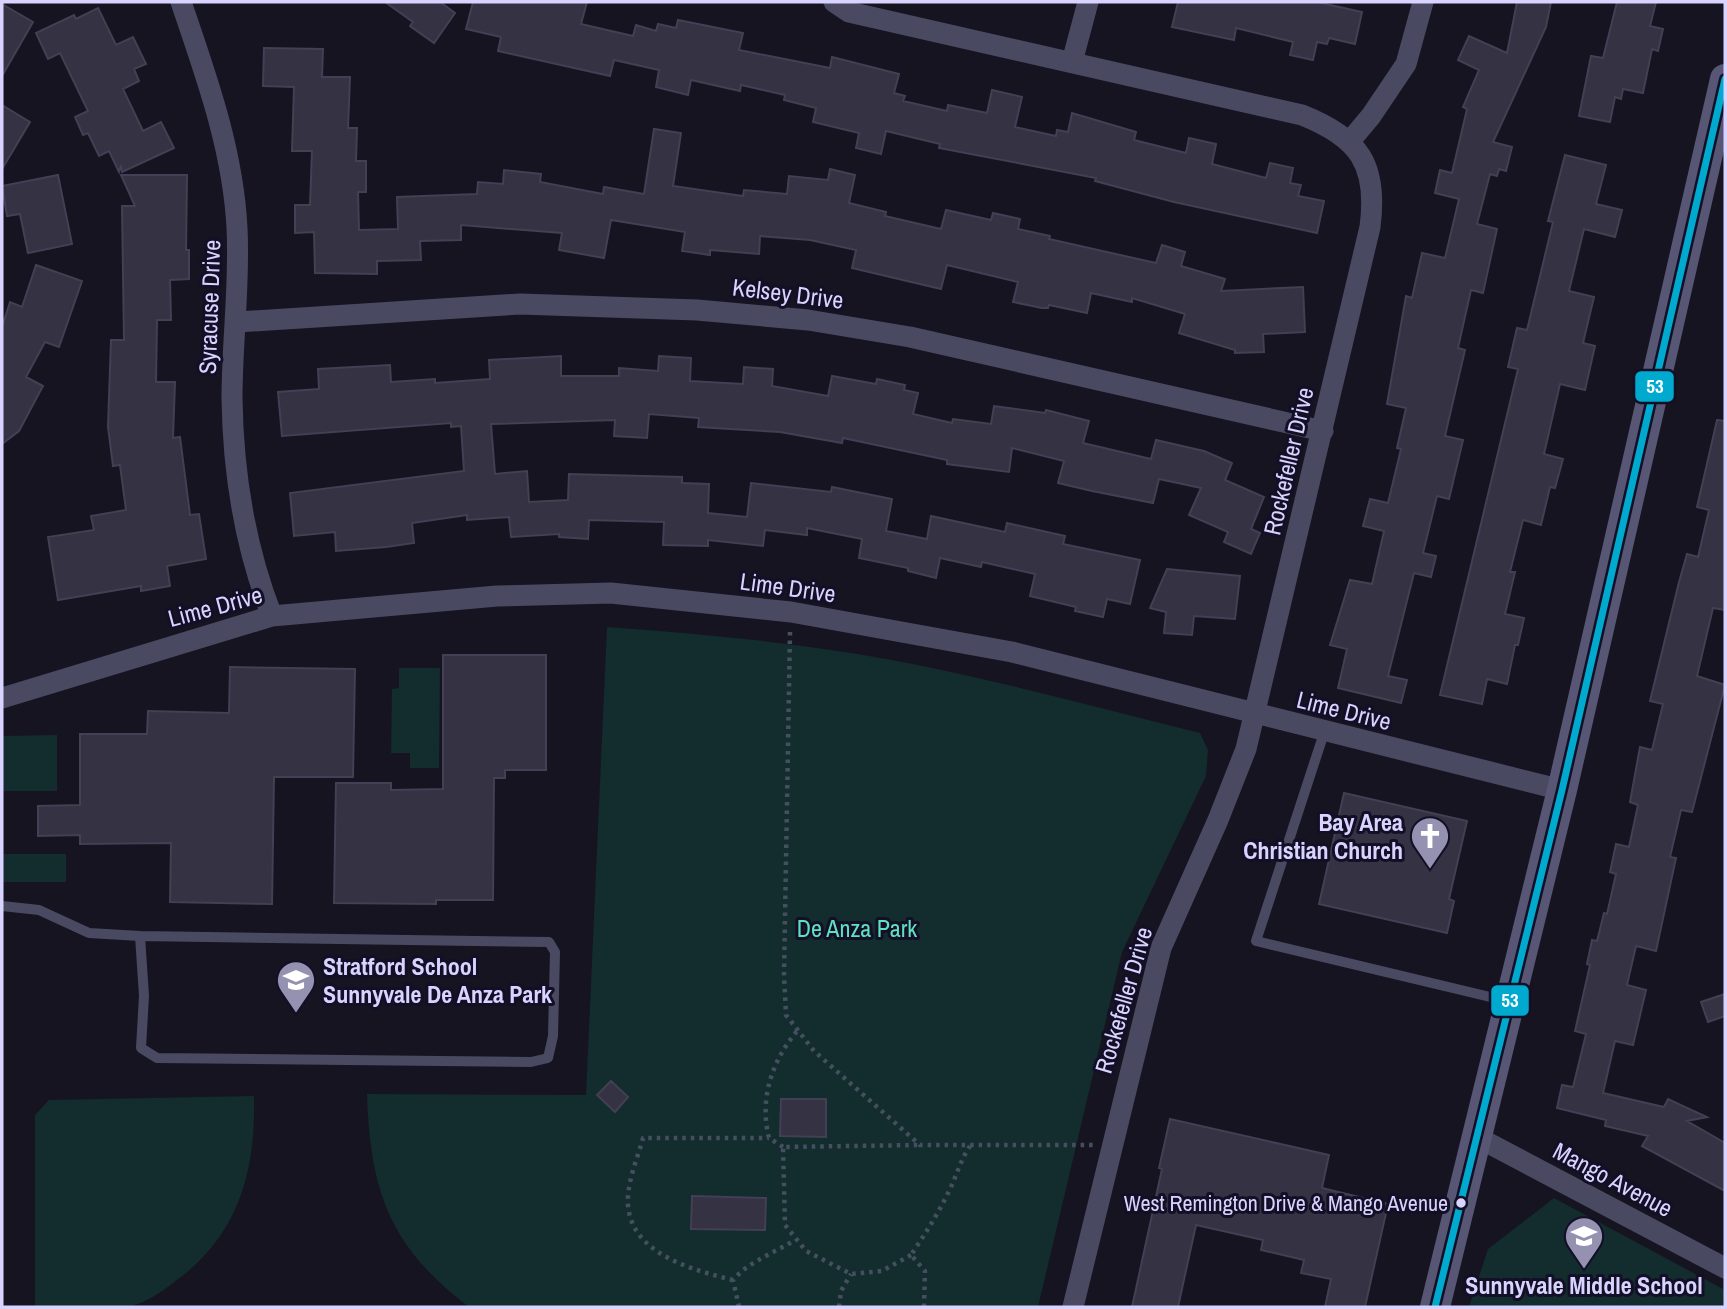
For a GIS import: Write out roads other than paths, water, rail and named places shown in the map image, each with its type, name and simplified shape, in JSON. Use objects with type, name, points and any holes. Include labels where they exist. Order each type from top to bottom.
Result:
[{"type":"street","name":"Syracuse Drive","points":[[181,2],[223,129],[237,227],[237,322],[232,397],[236,472],[254,572],[272,616]]},
{"type":"street","name":"Rockefeller Drive","points":[[834,2],[849,12],[1302,115],[1329,126],[1350,141],[1365,161],[1373,201],[1370,227],[1323,431],[1246,749],[1218,820],[1161,948],[1073,1307]]},
{"type":"street","points":[[1072,62],[1088,2]]},
{"type":"street","points":[[1350,141],[1371,116],[1406,64],[1423,2]]},
{"type":"street","points":[[1435,1307],[1562,790],[1725,79]]},
{"type":"street","name":"Kelsey Drive","points":[[237,322],[520,304],[697,310],[808,320],[910,337],[1323,431]]},
{"type":"street","name":"Lime Drive","points":[[2,698],[272,616],[497,596],[611,593],[791,611],[1012,652],[1324,733],[1562,790]]},
{"type":"street","name":"Mango Avenue","points":[[1477,1137],[1725,1268]]},
{"type":"lane","points":[[1324,733],[1256,942],[1509,1001]]},
{"type":"lane","points":[[2,906],[39,910],[89,933],[549,942],[555,952],[553,1036],[548,1058],[531,1062],[157,1058],[141,1048],[144,996],[140,936]]},
{"type":"place","name":"Bay Area Christian Church","points":[[1430,870]]},
{"type":"place","name":"Stratford School Sunnyvale De Anza Park","points":[[296,1014]]},
{"type":"place","name":"West Remington Drive & Mango Avenue","points":[[1461,1203]]},
{"type":"place","name":"Sunnyvale Middle School","points":[[1584,1270]]},
{"type":"park label","name":"De Anza Park","points":[[857,928]]}]
